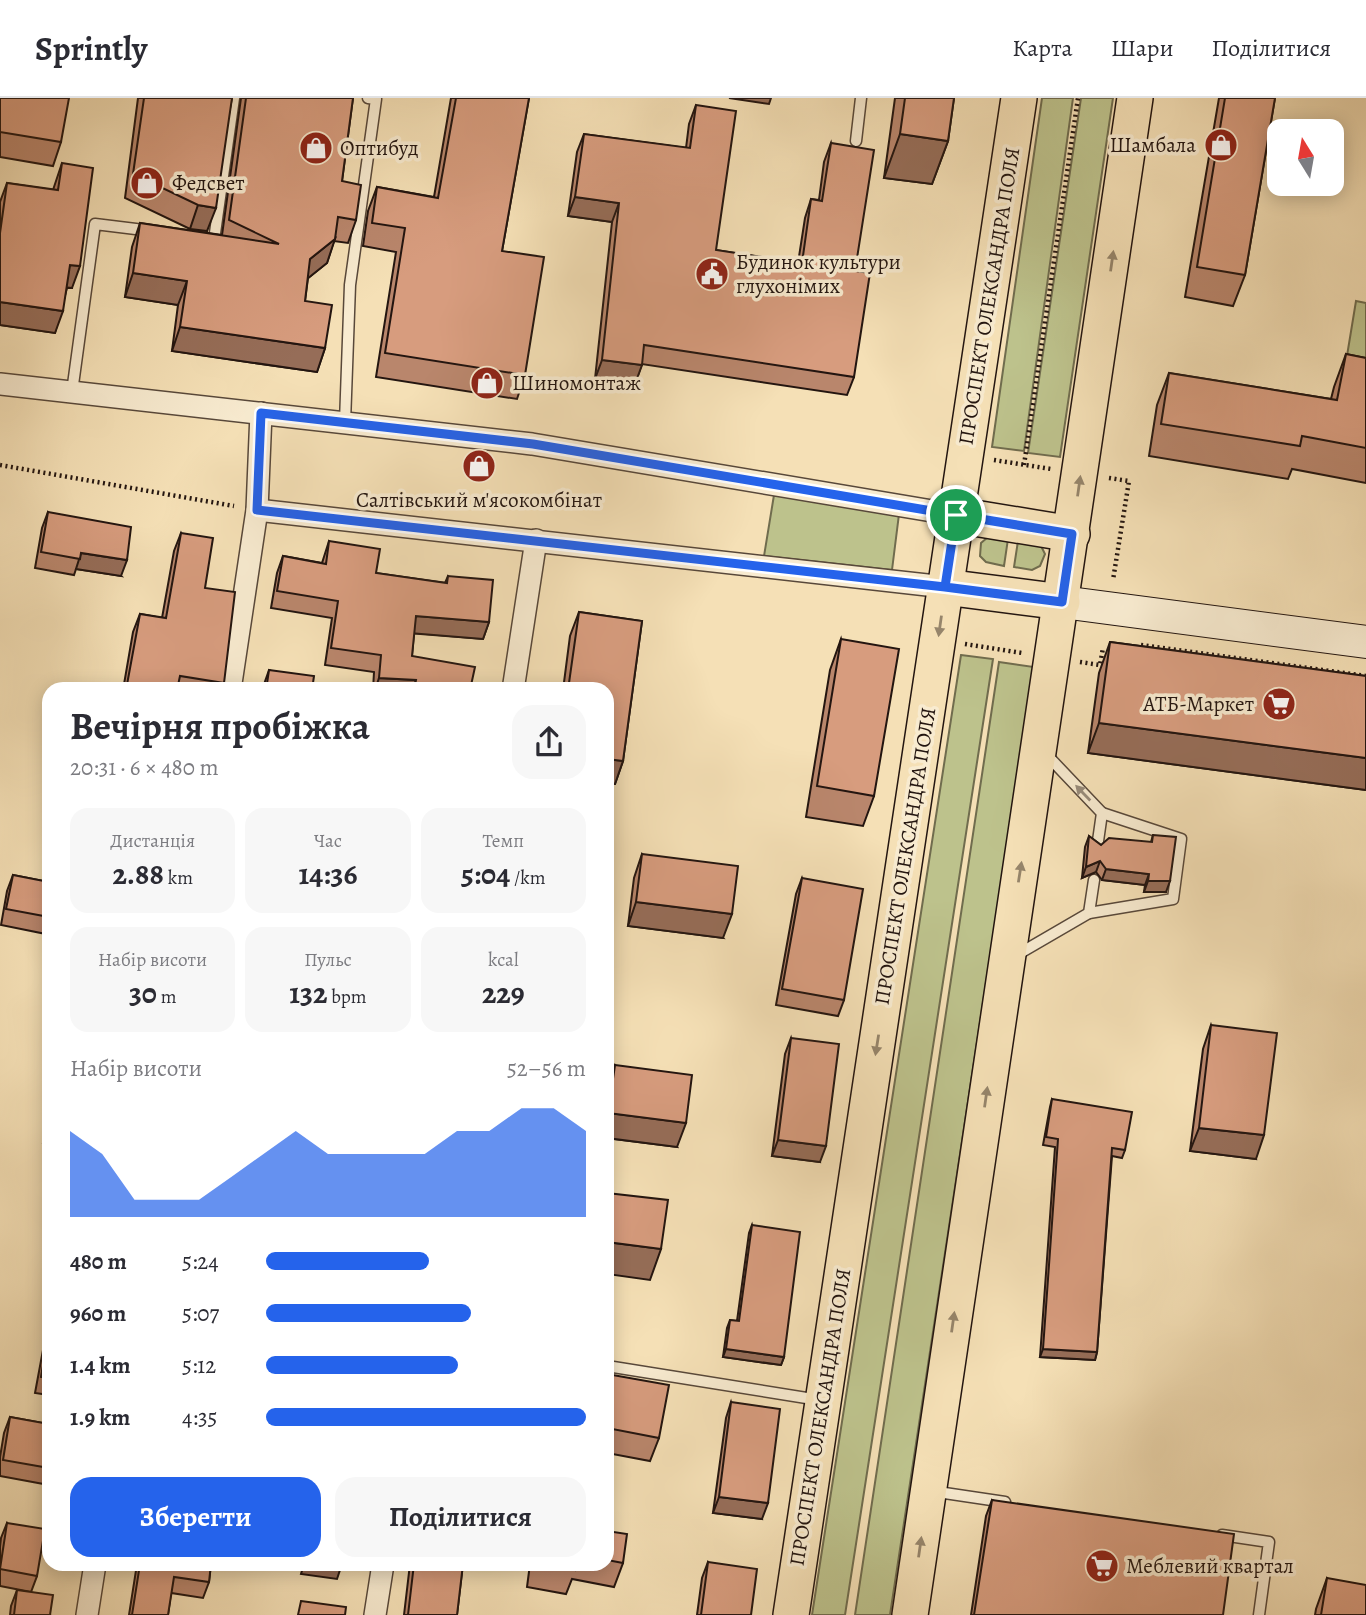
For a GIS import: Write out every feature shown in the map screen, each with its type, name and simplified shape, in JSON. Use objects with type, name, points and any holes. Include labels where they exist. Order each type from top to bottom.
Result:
[{"type":"main road","name":"ПРОСПЕКТ ОЛЕКСАНДРА ПОЛЯ","points":[[791,1615],[1019,98]]},
{"type":"main road","points":[[910,1615],[1135,98]]},
{"type":"main road","points":[[956,515],[1072,534]]},
{"type":"main road","points":[[945,587],[1366,642]]},
{"type":"street","points":[[0,384],[533,444],[956,515]]},
{"type":"street","points":[[231,682],[257,510],[261,413]]},
{"type":"street","points":[[257,510],[945,587]]},
{"type":"street","points":[[514,682],[536,540]]},
{"type":"street","points":[[87,1615],[94,1571]]},
{"type":"street","points":[[375,1615],[382,1571]]},
{"type":"lane","points":[[188,236],[214,240],[234,98]]},
{"type":"lane","points":[[345,422],[351,285],[376,99],[368,98]]},
{"type":"lane","points":[[856,141],[861,98]]},
{"type":"lane","points":[[72,392],[95,223],[161,233]]},
{"type":"lane","points":[[1006,961],[1089,912],[1173,899],[1181,839],[1102,813],[1039,747]]},
{"type":"lane","points":[[1097,848],[1102,813]]},
{"type":"lane","points":[[1089,912],[1094,880]]},
{"type":"lane","points":[[614,1367],[823,1400]]},
{"type":"lane","points":[[929,1491],[1024,1505]]},
{"type":"lane","points":[[1215,1534],[1269,1542],[1259,1615]]},
{"type":"path","points":[[1024,465],[1078,98]]},
{"type":"path","points":[[989,459],[1059,470]]},
{"type":"path","points":[[0,465],[257,510]]},
{"type":"path","points":[[1104,477],[1129,481],[1113,581]]},
{"type":"path","points":[[961,643],[1034,654]]},
{"type":"path","points":[[1132,643],[1366,676]]},
{"type":"path","points":[[1076,661],[1100,665],[1103,648]]},
{"type":"green space","points":[[1042,98],[1073,98],[1024,451],[992,447]]},
{"type":"green space","points":[[1081,98],[1113,98],[1060,457],[1028,453]]},
{"type":"green space","points":[[1356,301],[1366,303],[1366,378],[1344,374]]},
{"type":"green space","points":[[774,495],[899,514],[892,570],[764,556]]},
{"type":"green space","points":[[988,537],[1008,539],[1004,566],[986,562],[980,556],[981,543]]},
{"type":"green space","points":[[1018,541],[1041,546],[1045,554],[1040,566],[1032,570],[1014,567]]},
{"type":"green space","points":[[961,655],[993,659],[845,1615],[812,1615]]},
{"type":"green space","points":[[999,662],[1034,667],[890,1615],[855,1615]]},
{"type":"building","points":[[0,98],[69,98],[61,142],[0,132]]},
{"type":"building","points":[[144,98],[232,98],[216,208],[198,205],[133,174]]},
{"type":"building","points":[[246,98],[353,98],[342,181],[361,185],[356,220],[338,217],[335,239],[310,259],[305,301],[332,305],[325,348],[180,327],[187,281],[133,273],[140,223],[279,244],[229,220]]},
{"type":"building","points":[[456,98],[529,98],[502,251],[544,257],[525,375],[385,353],[405,228],[372,223],[377,187],[438,198]]},
{"type":"building","points":[[905,98],[954,98],[948,141],[900,134]]},
{"type":"building","points":[[1225,98],[1275,98],[1271,119],[1267,119],[1267,145],[1245,275],[1197,267]]},
{"type":"building","points":[[696,105],[736,111],[716,250],[802,263],[811,199],[822,201],[831,143],[874,150],[855,271],[870,273],[854,377],[644,345],[642,365],[602,360],[619,203],[575,197],[584,134],[690,148]]},
{"type":"building","points":[[62,163],[93,168],[80,266],[70,265],[63,311],[0,302],[0,233],[7,183],[58,190]]},
{"type":"building","points":[[1346,354],[1366,358],[1366,448],[1302,436],[1300,446],[1161,424],[1169,373],[1337,400]]},
{"type":"building","points":[[48,512],[131,527],[127,560],[81,553],[80,559],[41,552]]},
{"type":"building","points":[[181,533],[213,538],[205,588],[235,592],[224,682],[180,676],[179,682],[127,682],[140,614],[166,618]]},
{"type":"building","points":[[329,541],[380,549],[376,573],[447,583],[448,576],[493,580],[489,622],[416,616],[412,656],[475,667],[472,682],[416,682],[379,678],[381,655],[331,648],[338,601],[277,591],[283,556],[326,564]]},
{"type":"building","points":[[579,612],[642,621],[623,761],[614,760],[614,682],[569,682]]},
{"type":"building","points":[[841,639],[899,649],[874,796],[817,786]]},
{"type":"building","points":[[1110,642],[1366,676],[1366,758],[1099,723]]},
{"type":"building","points":[[269,670],[314,676],[313,682],[267,682]]},
{"type":"building","points":[[1153,835],[1176,837],[1170,881],[1148,881],[1149,874],[1106,869],[1100,861],[1086,867],[1089,836],[1101,845],[1109,838],[1152,842]]},
{"type":"building","points":[[642,854],[738,866],[732,914],[636,902]]},
{"type":"building","points":[[13,875],[42,881],[42,916],[6,909]]},
{"type":"building","points":[[802,878],[863,889],[844,1000],[782,989]]},
{"type":"building","points":[[1211,1025],[1277,1033],[1264,1135],[1199,1128]]},
{"type":"building","points":[[791,1038],[839,1044],[826,1146],[778,1140]]},
{"type":"building","points":[[615,1065],[692,1075],[686,1123],[614,1114]]},
{"type":"building","points":[[1052,1099],[1132,1112],[1125,1150],[1112,1148],[1097,1352],[1043,1349],[1058,1139],[1046,1137]]},
{"type":"building","points":[[614,1194],[668,1200],[661,1249],[614,1243]]},
{"type":"building","points":[[752,1225],[800,1232],[784,1357],[726,1349],[730,1320],[739,1321]]},
{"type":"building","points":[[614,1375],[669,1385],[659,1438],[614,1429]]},
{"type":"building","points":[[731,1402],[780,1409],[768,1503],[719,1497]]},
{"type":"building","points":[[10,1417],[42,1423],[42,1467],[3,1460]]},
{"type":"building","name":"Меблевий квартал","points":[[992,1500],[1234,1534],[1223,1615],[974,1615]]},
{"type":"building","points":[[7,1523],[42,1529],[37,1576],[0,1569]]},
{"type":"building","points":[[614,1532],[627,1534],[623,1563],[614,1561]]},
{"type":"building","points":[[708,1562],[757,1569],[751,1615],[701,1615]]},
{"type":"building","points":[[139,1571],[210,1571],[209,1582],[174,1577],[168,1615],[132,1615]]},
{"type":"building","points":[[413,1571],[462,1571],[457,1615],[408,1615]]},
{"type":"building","points":[[1327,1578],[1366,1585],[1366,1615],[1321,1615]]},
{"type":"building","points":[[17,1590],[53,1595],[50,1615],[14,1615]]},
{"type":"building","points":[[301,1601],[346,1607],[345,1615],[298,1615]]},
{"type":"place","name":"Шамбала","points":[[1221,145]]},
{"type":"place","name":"Оптибуд","points":[[316,148]]},
{"type":"place","name":"Федсвет","points":[[147,183]]},
{"type":"place","name":"Будинок культури глухонімих","points":[[712,274]]},
{"type":"place","name":"Шиномонтаж","points":[[487,383]]},
{"type":"place","name":"Салтівський м'ясокомбінат","points":[[479,466]]},
{"type":"place","name":"АТБ-Маркет","points":[[1279,704]]},
{"type":"place","name":"Меблевий квартал","points":[[1102,1566]]},
{"type":"route","points":[[956,515],[945,587],[257,510],[261,413],[533,444],[956,515],[945,587],[1062,602],[1072,534],[956,515]]}]
